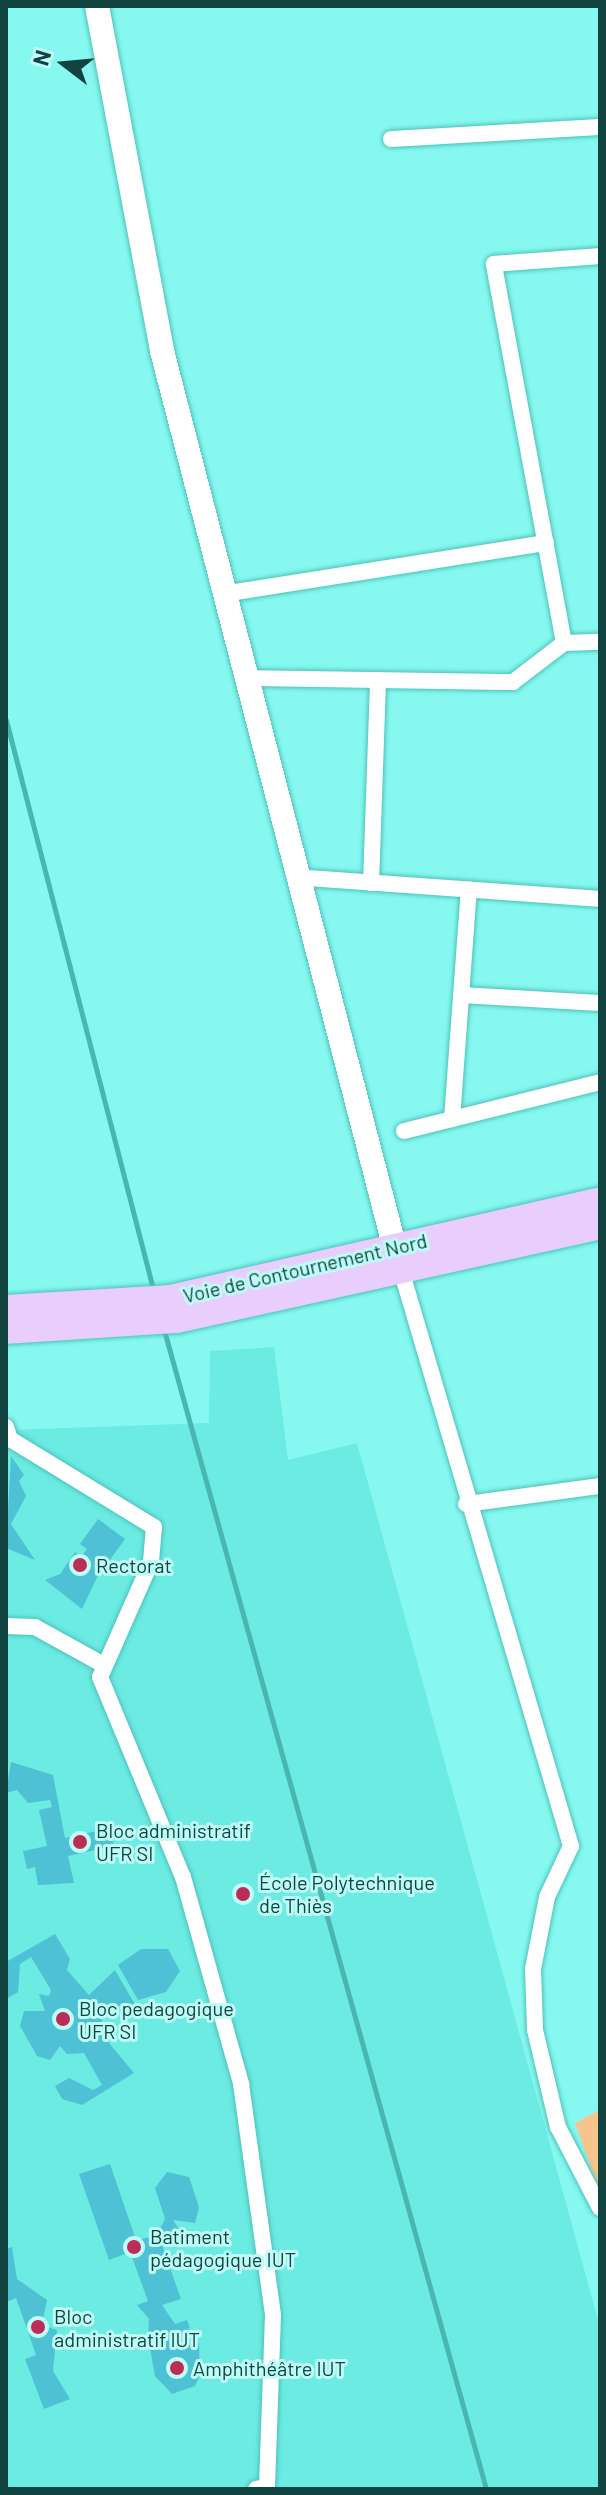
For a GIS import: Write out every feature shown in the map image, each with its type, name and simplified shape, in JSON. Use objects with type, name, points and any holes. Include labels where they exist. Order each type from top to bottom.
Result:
[{"type":"main road","name":"Voie de Contournement Nord","points":[[397,1259],[600,1200]]},
{"type":"main road","name":"Voie de Contournement Nord","points":[[6,1331],[174,1309],[397,1259],[600,1226]]},
{"type":"main road","name":"Voie de Contournement Nord","points":[[6,1308],[127,1316]]},
{"type":"street","points":[[97,6],[162,351],[295,877],[466,1504],[571,1846],[544,1911],[533,1969],[535,2030],[558,2127],[600,2208]]},
{"type":"street","points":[[391,139],[600,127]]},
{"type":"street","points":[[564,643],[494,264],[600,256]]},
{"type":"street","points":[[223,594],[546,543]]},
{"type":"street","points":[[245,678],[513,682],[564,643],[600,642]]},
{"type":"street","points":[[371,883],[378,680]]},
{"type":"street","points":[[295,877],[600,899]]},
{"type":"street","points":[[452,1119],[469,890]]},
{"type":"street","points":[[461,995],[600,1003]]},
{"type":"street","points":[[404,1131],[600,1082]]},
{"type":"street","points":[[6,1427],[10,1439],[154,1527],[151,1562],[102,1664],[105,1698],[211,1959],[241,2084],[273,2315],[267,2487],[256,2489]]},
{"type":"street","points":[[466,1504],[600,1486]]},
{"type":"street","points":[[6,1626],[35,1627],[102,1664]]},
{"type":"shaded area","name":"École Polytechnique de Thiès","points":[[274,1347],[288,1460],[357,1443],[600,2327],[600,2489],[6,2489],[6,1430],[209,1423],[210,1351]]},
{"type":"shaded area","points":[[600,2110],[600,2193],[575,2123]]},
{"type":"building","points":[[11,1456],[24,1475],[19,1481],[26,1496],[11,1524],[35,1560],[6,1548]]},
{"type":"building","name":"Rectorat","points":[[98,1519],[125,1539],[107,1564],[99,1558],[94,1566],[100,1571],[82,1609],[45,1580],[60,1574],[75,1552],[81,1557],[87,1549],[80,1544]]},
{"type":"building","name":"Bloc administratif UFR SI","points":[[11,1762],[53,1775],[65,1838],[110,1828],[114,1846],[68,1856],[74,1883],[38,1885],[35,1867],[27,1869],[23,1851],[47,1846],[39,1810],[52,1807],[50,1800],[28,1803],[17,1790],[6,1793]]},
{"type":"building","name":"Bloc pedagogique UFR SI","points":[[55,1934],[70,1959],[67,1970],[89,1995],[115,1970],[137,2008],[125,2015],[120,2006],[99,2011],[109,2043],[134,2073],[82,2105],[62,2099],[55,2086],[69,2078],[93,2090],[102,2085],[84,2053],[67,2054],[60,2046],[50,2060],[37,2056],[20,2026],[24,2011],[45,2011],[39,1994],[49,1996],[51,1990],[31,1957],[20,1964],[18,1992],[6,1999],[6,1962]]},
{"type":"building","points":[[141,1949],[168,1949],[180,1971],[166,1992],[138,2000],[118,1965]]},
{"type":"building","name":"Batiment pédagogique IUT","points":[[110,2164],[136,2240],[156,2236],[165,2219],[155,2188],[167,2172],[189,2177],[199,2207],[195,2223],[173,2220],[180,2231],[161,2242],[181,2299],[162,2305],[175,2324],[187,2320],[190,2328],[148,2343],[149,2319],[137,2305],[148,2301],[130,2252],[109,2260],[79,2174]]},
{"type":"building","name":"Bloc administratif IUT","points":[[12,2247],[17,2279],[47,2300],[42,2325],[57,2330],[53,2371],[70,2399],[44,2409],[25,2359],[36,2355],[16,2298],[6,2302],[6,2249]]},
{"type":"building","name":"Amphithéâtre IUT","points":[[189,2329],[199,2344],[200,2375],[195,2386],[172,2394],[155,2376],[149,2343]]},
{"type":"waterway","points":[[6,720],[153,1289]]},
{"type":"waterway","points":[[164,1330],[486,2489]]},
{"type":"place","name":"Rectorat","points":[[80,1565]]},
{"type":"place","name":"Bloc administratif UFR SI","points":[[80,1842]]},
{"type":"place","name":"École Polytechnique de Thiès","points":[[243,1894]]},
{"type":"place","name":"Bloc pedagogique UFR SI","points":[[63,2019]]},
{"type":"place","name":"Batiment pédagogique IUT","points":[[134,2247]]},
{"type":"place","name":"Bloc administratif IUT","points":[[38,2327]]},
{"type":"place","name":"Amphithéâtre IUT","points":[[177,2368]]}]
